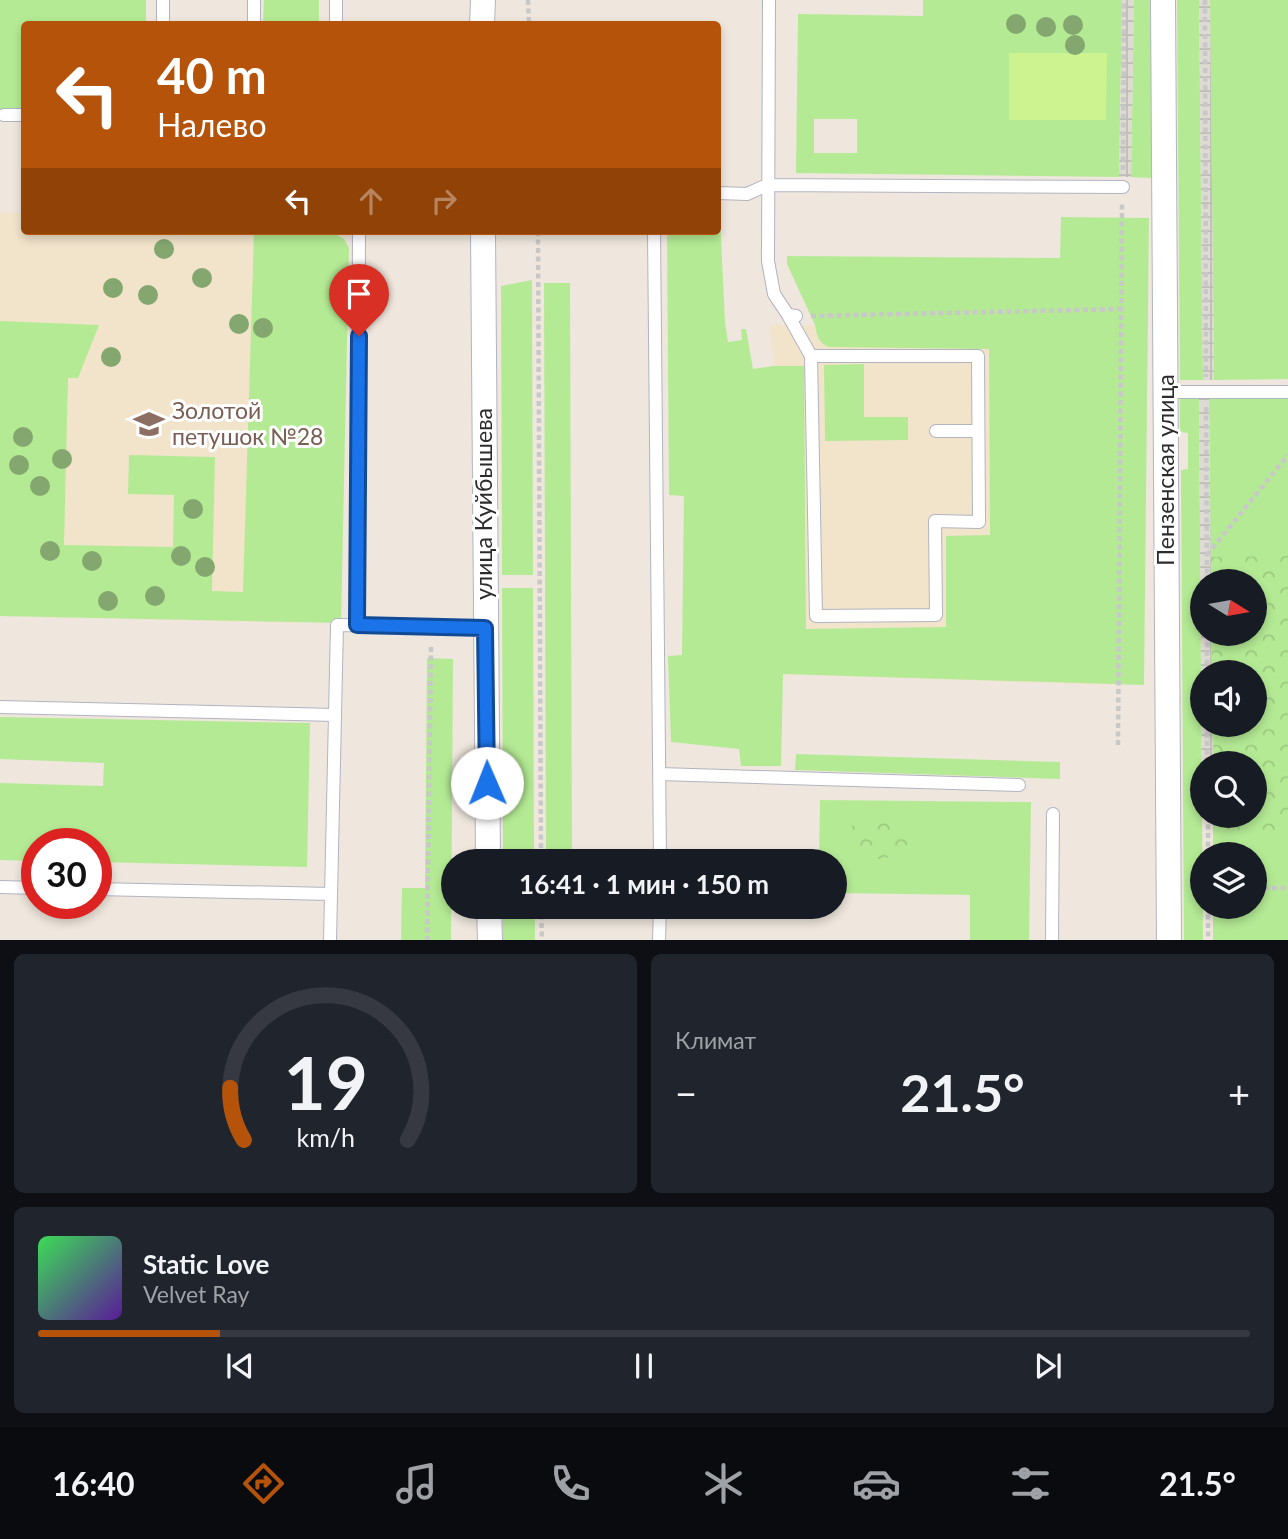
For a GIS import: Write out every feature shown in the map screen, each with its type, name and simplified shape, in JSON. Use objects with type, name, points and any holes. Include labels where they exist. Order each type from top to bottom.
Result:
[{"type":"street","points":[[482,21],[483,0]]},
{"type":"street","name":"Пензенская улица","points":[[1163,0],[1169,940]]},
{"type":"street","name":"улица Куйбышева","points":[[482,235],[488,849]]},
{"type":"street","points":[[489,919],[490,940]]},
{"type":"lane","points":[[163,0],[163,21]]},
{"type":"lane","points":[[254,0],[254,21]]},
{"type":"lane","points":[[336,0],[336,21]]},
{"type":"lane","points":[[769,0],[768,261],[774,294],[793,316],[811,356],[816,616],[936,615],[935,521],[979,522],[978,356],[811,356]]},
{"type":"lane","points":[[4,115],[21,115]]},
{"type":"lane","points":[[721,193],[747,194],[767,185],[1123,187]]},
{"type":"lane","points":[[357,625],[359,235]]},
{"type":"lane","points":[[654,235],[660,849]]},
{"type":"lane","points":[[1166,392],[1288,391]]},
{"type":"lane","points":[[936,431],[978,431]]},
{"type":"lane","points":[[330,940],[337,625],[485,628]]},
{"type":"lane","points":[[0,707],[335,715]]},
{"type":"lane","points":[[660,774],[1018,785]]},
{"type":"lane","points":[[1052,814],[1052,940]]},
{"type":"lane","points":[[0,887],[21,888]]},
{"type":"lane","points":[[112,889],[331,894]]},
{"type":"lane","points":[[659,940],[660,919]]},
{"type":"path","points":[[528,0],[529,21]]},
{"type":"path","points":[[1118,745],[1124,0]]},
{"type":"path","points":[[1205,0],[1206,569]]},
{"type":"path","points":[[538,235],[541,849]]},
{"type":"path","points":[[793,316],[1122,309]]},
{"type":"path","points":[[1206,555],[1288,455]]},
{"type":"path","points":[[428,940],[431,627]]},
{"type":"path","points":[[1267,888],[1288,888]]},
{"type":"path","points":[[541,919],[542,940]]},
{"type":"path","points":[[1208,919],[1208,940]]},
{"type":"shaded area","points":[[1122,0],[1134,0],[1131,177],[1119,177]]},
{"type":"shaded area","points":[[1199,0],[1210,0],[1214,380],[1203,380]]},
{"type":"shaded area","name":"Золотой петушок №28","points":[[0,212],[21,213],[21,235],[301,235],[296,623],[0,616]]},
{"type":"shaded area","points":[[769,325],[1115,327],[1111,685],[782,674],[775,367]]},
{"type":"shaded area","points":[[1199,398],[1209,398],[1211,569],[1200,569]]},
{"type":"shaded area","points":[[1201,646],[1211,646],[1212,660],[1201,660]]},
{"type":"shaded area","points":[[1201,737],[1212,737],[1213,751],[1202,751]]},
{"type":"green space","points":[[0,0],[146,0],[146,21],[21,21],[21,111],[0,111]]},
{"type":"green space","points":[[264,0],[319,0],[319,21],[263,21]]},
{"type":"green space","points":[[923,0],[1122,0],[1119,177],[796,173],[798,14],[923,16]],"holes":[[[814,119],[857,119],[857,153],[814,153]]]},
{"type":"green space","points":[[1134,0],[1154,0],[1151,178],[1131,177]]},
{"type":"green space","points":[[1177,0],[1199,0],[1203,380],[1180,380]]},
{"type":"green space","points":[[1210,0],[1288,0],[1288,379],[1214,380]]},
{"type":"green space","points":[[1009,53],[1107,53],[1106,120],[1009,120]]},
{"type":"green space","points":[[1061,217],[1149,218],[1144,685],[783,674],[781,766],[741,766],[739,749],[671,742],[668,656],[682,655],[684,496],[669,495],[667,235],[721,235],[728,342],[742,340],[741,329],[746,329],[753,369],[804,366],[806,629],[946,627],[946,536],[990,535],[989,349],[828,347],[818,338],[815,325],[787,264],[787,256],[1060,258]]},
{"type":"green space","points":[[254,235],[337,235],[344,239],[349,248],[341,623],[0,616],[0,321],[99,325],[78,378],[68,378],[64,545],[173,547],[174,495],[128,494],[129,455],[215,457],[212,591],[243,592]]},
{"type":"green space","points":[[532,280],[533,575],[502,575],[501,286]]},
{"type":"green space","points":[[544,283],[570,283],[572,849],[546,849]]},
{"type":"green space","points":[[864,364],[864,417],[908,417],[908,440],[825,441],[824,365]]},
{"type":"green space","points":[[1199,398],[1200,569],[1190,569],[1190,646],[1201,646],[1201,660],[1190,660],[1190,737],[1201,737],[1202,751],[1190,751],[1190,828],[1202,828],[1202,842],[1190,842],[1190,919],[1203,919],[1203,940],[1184,940],[1181,470],[1188,469],[1188,433],[1180,432],[1180,399]]},
{"type":"green space","points":[[1209,398],[1288,398],[1288,940],[1213,940],[1213,919],[1267,919],[1267,842],[1213,842],[1213,828],[1267,828],[1267,751],[1226,751],[1241,737],[1267,737],[1267,660],[1226,660],[1241,646],[1267,646],[1267,569],[1211,569]]},
{"type":"green space","points":[[1288,556],[1288,838],[1213,838],[1213,828],[1267,828],[1267,751],[1213,751],[1212,737],[1267,737],[1267,660],[1212,660],[1211,646],[1267,646],[1267,569],[1211,569],[1211,557]]},
{"type":"green space","points":[[502,588],[533,588],[534,849],[503,849]]},
{"type":"green space","points":[[427,658],[453,659],[452,849],[441,849],[441,919],[451,919],[451,940],[401,940],[402,888],[425,888]]},
{"type":"green space","points":[[0,717],[310,723],[307,867],[112,862],[112,828],[21,828],[21,861],[0,860],[0,783],[103,786],[104,763],[0,759]]},
{"type":"green space","points":[[796,754],[1060,762],[1060,779],[795,770]]},
{"type":"green space","points":[[820,800],[1031,802],[1029,940],[970,940],[970,895],[847,893],[847,849],[819,849]]},
{"type":"green space","points":[[866,818],[886,820],[910,836],[908,850],[874,859],[860,855],[852,849],[844,842],[845,830]]},
{"type":"green space","points":[[503,919],[535,919],[535,940],[503,940]]},
{"type":"place","name":"Золотой петушок №28","points":[[149,424]]},
{"type":"route","points":[[359,336],[357,625],[485,628],[487,783]]}]
